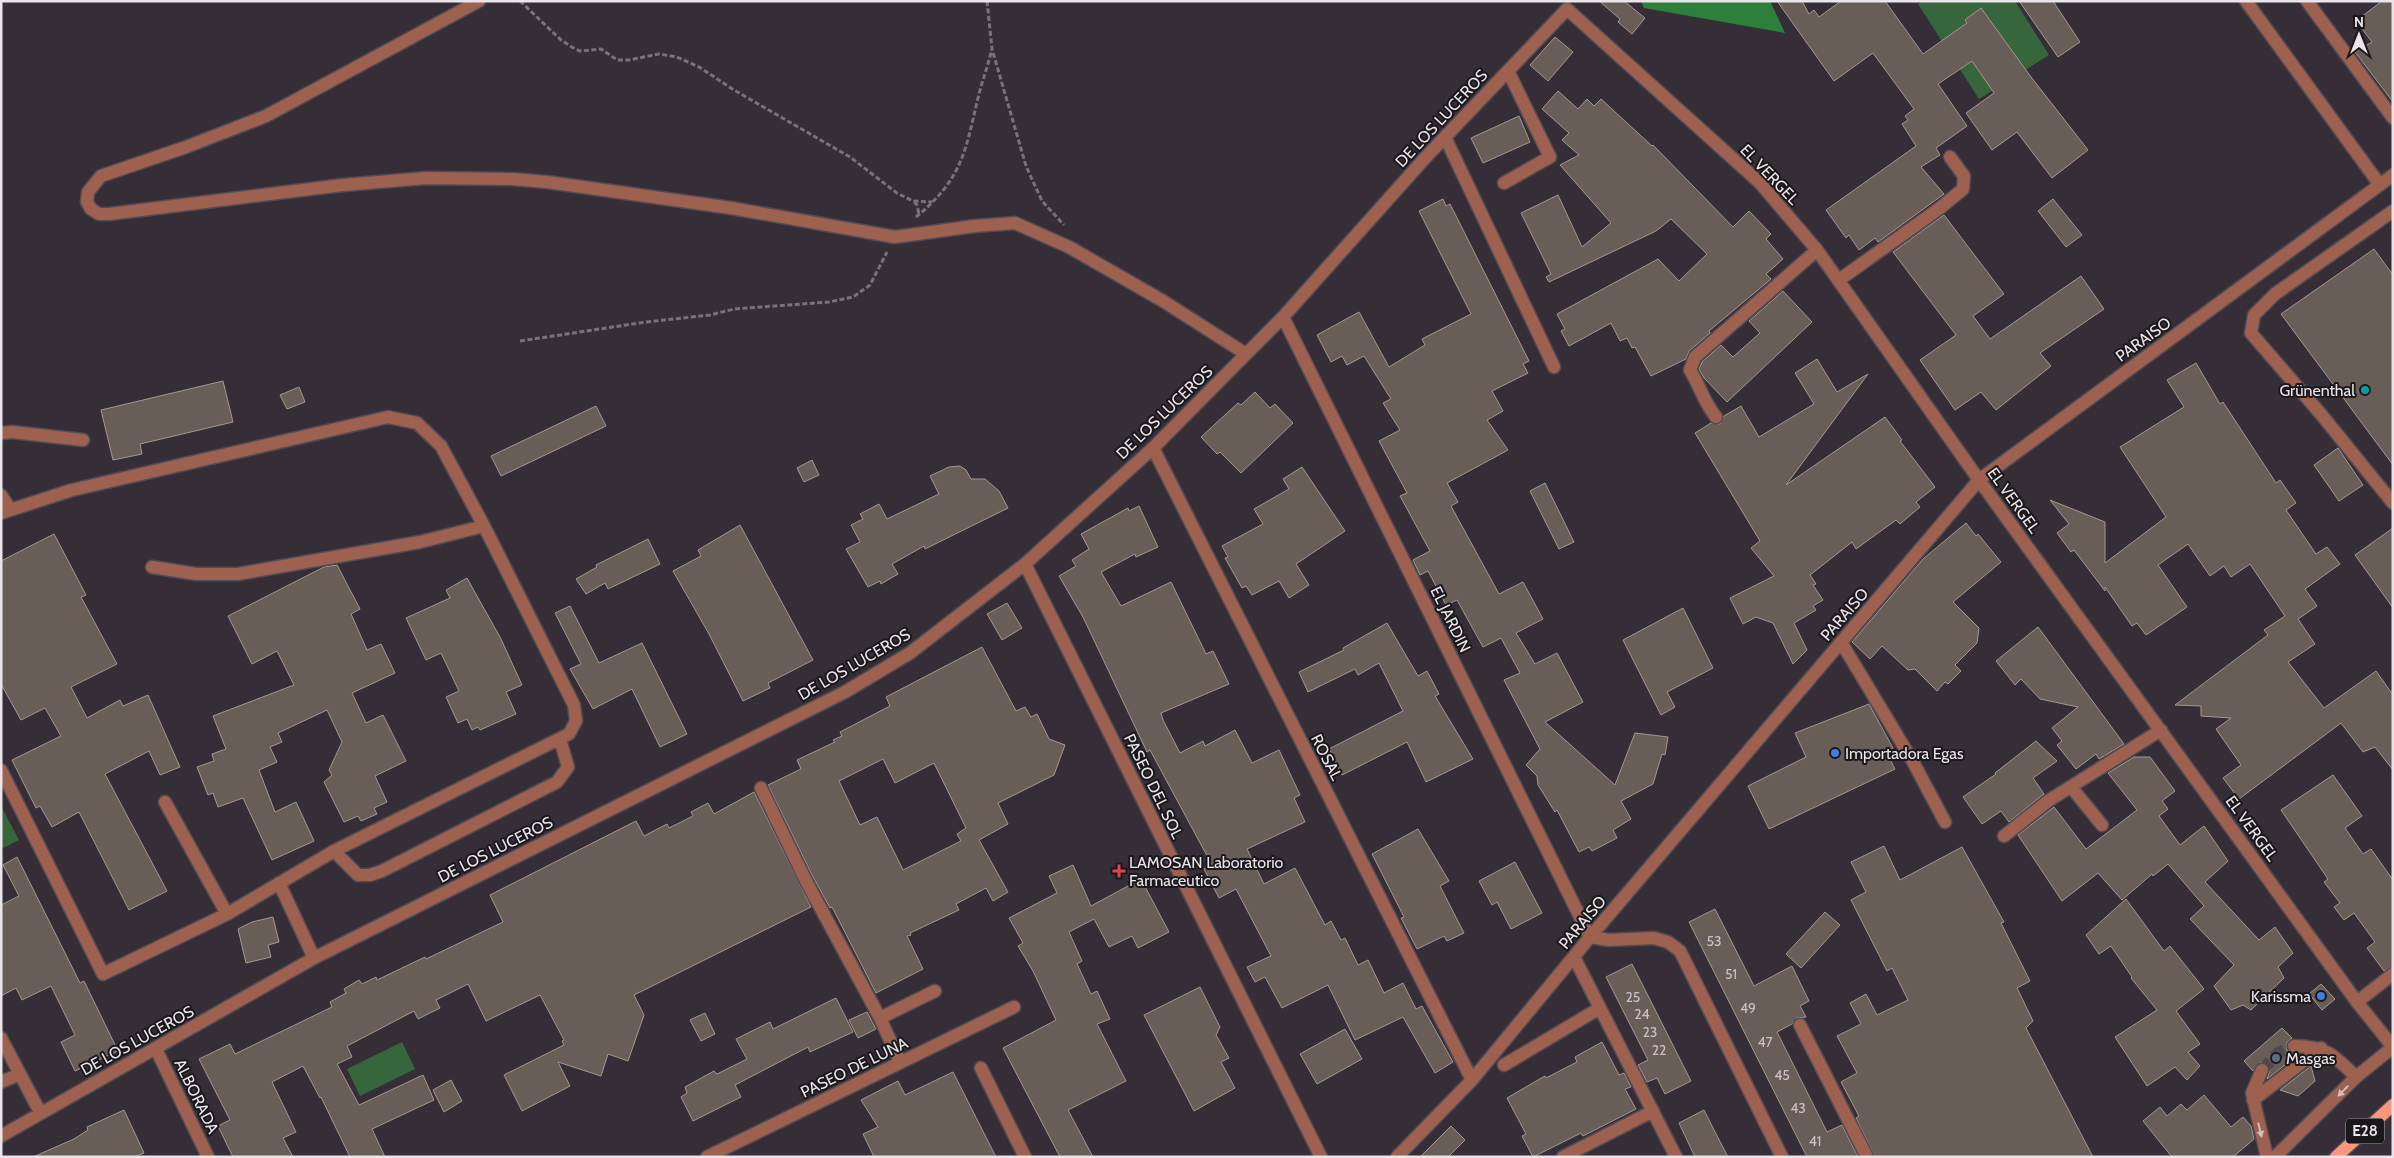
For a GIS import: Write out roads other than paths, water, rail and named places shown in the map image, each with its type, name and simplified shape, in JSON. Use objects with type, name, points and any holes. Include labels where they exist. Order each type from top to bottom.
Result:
[{"type":"main road","name":"E28","points":[[2336,1157],[2393,1105]]},
{"type":"street","points":[[479,1],[266,116],[186,148],[101,176],[88,192],[87,202],[91,209],[99,214],[109,214],[343,185],[426,178],[512,179],[547,182],[731,208],[895,236],[1016,223],[1070,247],[1163,301],[1246,354]]},
{"type":"street","points":[[2246,1],[2380,185]]},
{"type":"street","points":[[2307,1],[2393,118]]},
{"type":"street","name":"DE LOS LUCEROS","points":[[1,1136],[40,1112],[156,1049],[314,958],[845,692],[910,653],[1025,564],[1153,448],[1283,317],[1445,137],[1567,9]]},
{"type":"street","name":"EL VERGEL","points":[[1567,9],[1760,183],[1817,250],[1979,480],[2357,1002],[2393,1047]]},
{"type":"street","points":[[1504,183],[1550,157],[1508,71]]},
{"type":"street","points":[[1445,137],[1554,367]]},
{"type":"street","points":[[1839,280],[1940,208],[1963,188],[1964,176],[1950,157]]},
{"type":"street","name":"PARAISO","points":[[1397,1157],[1472,1080],[1590,937],[1979,480],[2393,175]]},
{"type":"street","points":[[2393,211],[2275,294],[2254,315],[2251,333],[2320,413],[2393,503]]},
{"type":"street","points":[[1716,417],[1704,402],[1699,385],[1690,370],[1695,357],[1817,250]]},
{"type":"street","name":"EL JARDIN","points":[[1283,317],[1590,937]]},
{"type":"street","points":[[1,495],[5,511],[72,490],[388,417],[417,423],[441,446],[484,526],[574,705],[576,721],[569,734],[560,739],[334,851],[227,914],[103,974],[1,770]]},
{"type":"street","points":[[1,433],[12,432],[83,440]]},
{"type":"street","name":"ROSAL","points":[[1153,448],[1472,1080]]},
{"type":"street","points":[[152,567],[196,574],[238,574],[420,542],[484,526]]},
{"type":"street","name":"PASEO DEL SOL","points":[[1025,564],[1321,1157]]},
{"type":"street","points":[[1841,642],[1912,760],[1945,822]]},
{"type":"street","points":[[2004,836],[2048,801],[2161,730]]},
{"type":"street","points":[[334,851],[358,875],[370,875],[382,871],[557,782],[568,767],[560,739]]},
{"type":"street","points":[[2071,787],[2102,825]]},
{"type":"street","points":[[761,788],[806,881],[880,1018],[900,1062]]},
{"type":"street","points":[[165,802],[227,914]]},
{"type":"street","points":[[279,883],[314,958]]},
{"type":"street","points":[[1590,937],[1609,940],[1654,938],[1668,942],[1680,951],[1782,1157]]},
{"type":"street","points":[[1574,957],[1676,1157]]},
{"type":"street","points":[[2357,1002],[2393,974]]},
{"type":"street","points":[[880,1018],[935,991]]},
{"type":"street","name":"PASEO DE LUNA","points":[[707,1157],[1014,1007]]},
{"type":"street","points":[[1504,1065],[1600,1008]]},
{"type":"street","points":[[1800,1025],[1867,1157]]},
{"type":"street","points":[[1,1038],[40,1112]]},
{"type":"street","points":[[2294,1046],[2316,1046],[2321,1048],[2337,1058],[2356,1077]]},
{"type":"street","points":[[2275,1157],[2356,1077],[2393,1047]]},
{"type":"street","points":[[2253,1100],[2321,1048]]},
{"type":"street","name":"ALBORADA","points":[[156,1049],[208,1157]]},
{"type":"street","points":[[981,1068],[1025,1157]]},
{"type":"street","points":[[2262,1070],[2254,1084],[2253,1100],[2267,1157]]},
{"type":"street","points":[[1,1082],[20,1074]]},
{"type":"street","points":[[1563,1157],[1652,1111]]},
{"type":"tunnel","points":[[2262,1070],[2278,1053],[2294,1046]]},
{"type":"place","name":"Grünenthal","points":[[2365,390]]},
{"type":"place","name":"Importadora Egas","points":[[1835,753]]},
{"type":"place","name":"LAMOSAN Laboratorio Farmaceutico","points":[[1119,871]]},
{"type":"place","name":"Karissma","points":[[2321,996]]},
{"type":"place","name":"Masgas","points":[[2276,1058]]}]
